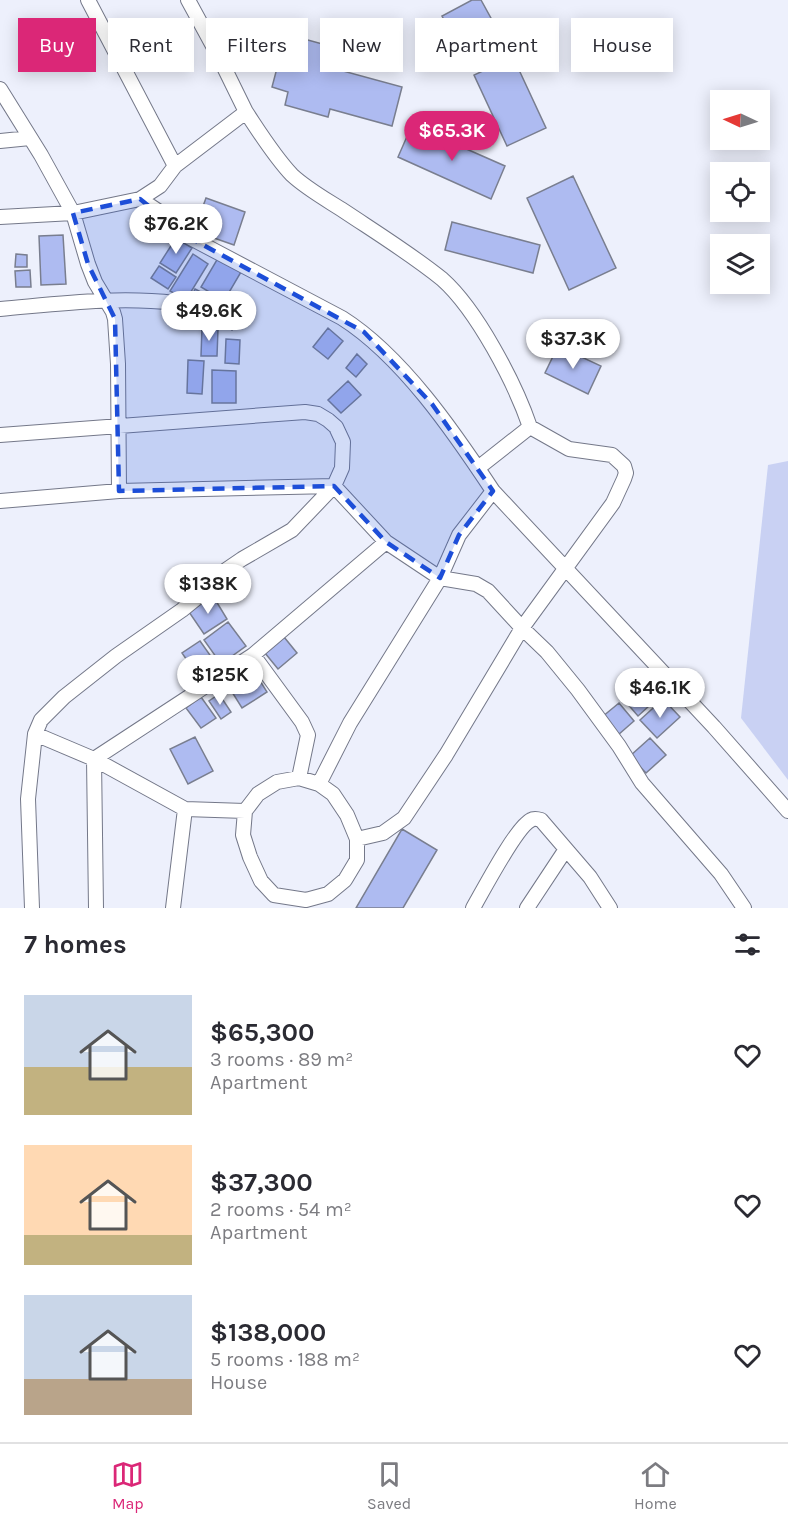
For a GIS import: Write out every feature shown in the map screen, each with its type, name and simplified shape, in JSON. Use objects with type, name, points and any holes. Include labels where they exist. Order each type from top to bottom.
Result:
[{"type":"street","points":[[88,0],[175,166]]},
{"type":"street","points":[[188,0],[246,112],[275,155],[292,175],[311,190],[396,245],[443,281],[475,317],[531,427],[569,449],[612,455],[621,462],[626,473],[613,503],[522,628],[446,755],[404,818],[383,833],[357,839]]},
{"type":"street","points":[[0,89],[74,213],[95,282],[108,300],[115,319],[119,491]]},
{"type":"street","points":[[0,217],[74,213],[140,200],[160,186],[175,166],[246,112]]},
{"type":"street","points":[[0,141],[30,138]]},
{"type":"street","points":[[140,200],[158,211],[183,234],[364,332],[432,404],[493,490],[714,727],[788,811]]},
{"type":"street","points":[[0,309],[108,300],[152,300],[175,303]]},
{"type":"street","points":[[0,435],[305,412],[318,414],[336,427],[343,442],[342,468],[334,486],[292,531],[227,569],[182,610],[116,656],[64,697],[41,720],[35,734],[28,799],[32,908]]},
{"type":"street","points":[[478,468],[531,427]]},
{"type":"street","points":[[0,501],[119,491],[334,486],[386,542],[440,578],[476,584],[488,591],[547,652],[578,690],[619,746],[642,783],[721,874],[744,908]]},
{"type":"street","points":[[319,784],[350,723],[440,578],[459,534],[493,490]]},
{"type":"street","points":[[94,759],[253,655],[386,542]]},
{"type":"street","points":[[253,655],[302,722],[308,735],[299,778]]},
{"type":"street","points":[[35,734],[94,759],[185,809],[245,811]]},
{"type":"street","points":[[94,759],[96,908]]},
{"type":"street","points":[[299,778],[319,784],[333,794],[346,815],[357,839],[357,860],[345,880],[328,894],[308,904],[271,902],[250,857],[243,835],[245,811],[258,794],[277,782],[299,778]]},
{"type":"street","points":[[173,908],[185,809]]},
{"type":"street","points":[[474,908],[507,849],[531,820],[541,820],[590,877],[610,908]]},
{"type":"street","points":[[527,908],[566,849]]},
{"type":"highlighted area","points":[[140,199],[183,234],[364,332],[432,404],[493,491],[459,535],[440,578],[386,542],[334,486],[119,491],[115,319],[88,264],[73,213]]},
{"type":"shaded area","points":[[788,461],[788,780],[741,718],[768,465]]},
{"type":"building","points":[[472,0],[481,0],[491,18],[443,18],[442,16]]},
{"type":"building","points":[[308,40],[320,43],[320,72],[347,72],[402,87],[392,126],[330,109],[328,117],[285,105],[288,92],[272,87],[276,72],[308,72]]},
{"type":"building","points":[[480,72],[520,72],[546,128],[507,146],[474,75]]},
{"type":"building","points":[[412,125],[505,166],[491,199],[398,157]]},
{"type":"building","points":[[573,176],[616,268],[569,290],[527,198]]},
{"type":"building","points":[[206,198],[245,212],[234,245],[194,231]]},
{"type":"building","points":[[452,222],[540,245],[533,273],[445,250]]},
{"type":"building","points":[[63,235],[66,284],[41,285],[39,236]]},
{"type":"building","points":[[176,238],[192,248],[176,273],[160,263]]},
{"type":"building","points":[[16,254],[27,255],[27,267],[15,267]]},
{"type":"building","points":[[193,254],[208,264],[186,300],[170,291]]},
{"type":"building","points":[[218,258],[241,272],[224,301],[201,287]]},
{"type":"building","points":[[159,266],[176,277],[168,289],[151,278]]},
{"type":"building","points":[[30,270],[31,287],[16,287],[15,271]]},
{"type":"building","points":[[195,289],[220,302],[214,313],[190,301]]},
{"type":"building","points":[[228,302],[244,315],[232,330],[215,318]]},
{"type":"building","points":[[202,328],[218,329],[217,356],[201,356]]},
{"type":"building","points":[[328,328],[343,341],[328,359],[313,347]]},
{"type":"building","points":[[226,339],[240,340],[239,364],[225,363]]},
{"type":"building","points":[[558,346],[601,366],[588,394],[545,373]]},
{"type":"building","points":[[357,354],[367,364],[356,377],[346,368]]},
{"type":"building","points":[[188,360],[204,361],[202,394],[187,393]]},
{"type":"building","points":[[212,370],[236,371],[236,403],[212,403]]},
{"type":"building","points":[[348,381],[361,395],[341,413],[328,400]]},
{"type":"building","points":[[213,596],[227,619],[204,634],[189,612]]},
{"type":"building","points":[[228,622],[246,646],[221,664],[204,640]]},
{"type":"building","points":[[284,637],[297,653],[278,669],[265,653]]},
{"type":"building","points":[[200,641],[217,665],[199,678],[182,653]]},
{"type":"building","points":[[252,668],[267,692],[242,708],[227,684]]},
{"type":"building","points":[[646,682],[659,697],[638,716],[625,701]]},
{"type":"building","points":[[219,694],[231,712],[221,719],[209,701]]},
{"type":"building","points":[[201,697],[216,718],[201,728],[186,708]]},
{"type":"building","points":[[663,699],[680,717],[657,738],[640,720]]},
{"type":"building","points":[[619,703],[634,721],[618,735],[602,717]]},
{"type":"building","points":[[195,737],[213,771],[188,784],[170,749]]},
{"type":"building","points":[[650,738],[666,755],[646,773],[630,756]]},
{"type":"building","points":[[402,829],[437,850],[403,908],[356,908]]}]
